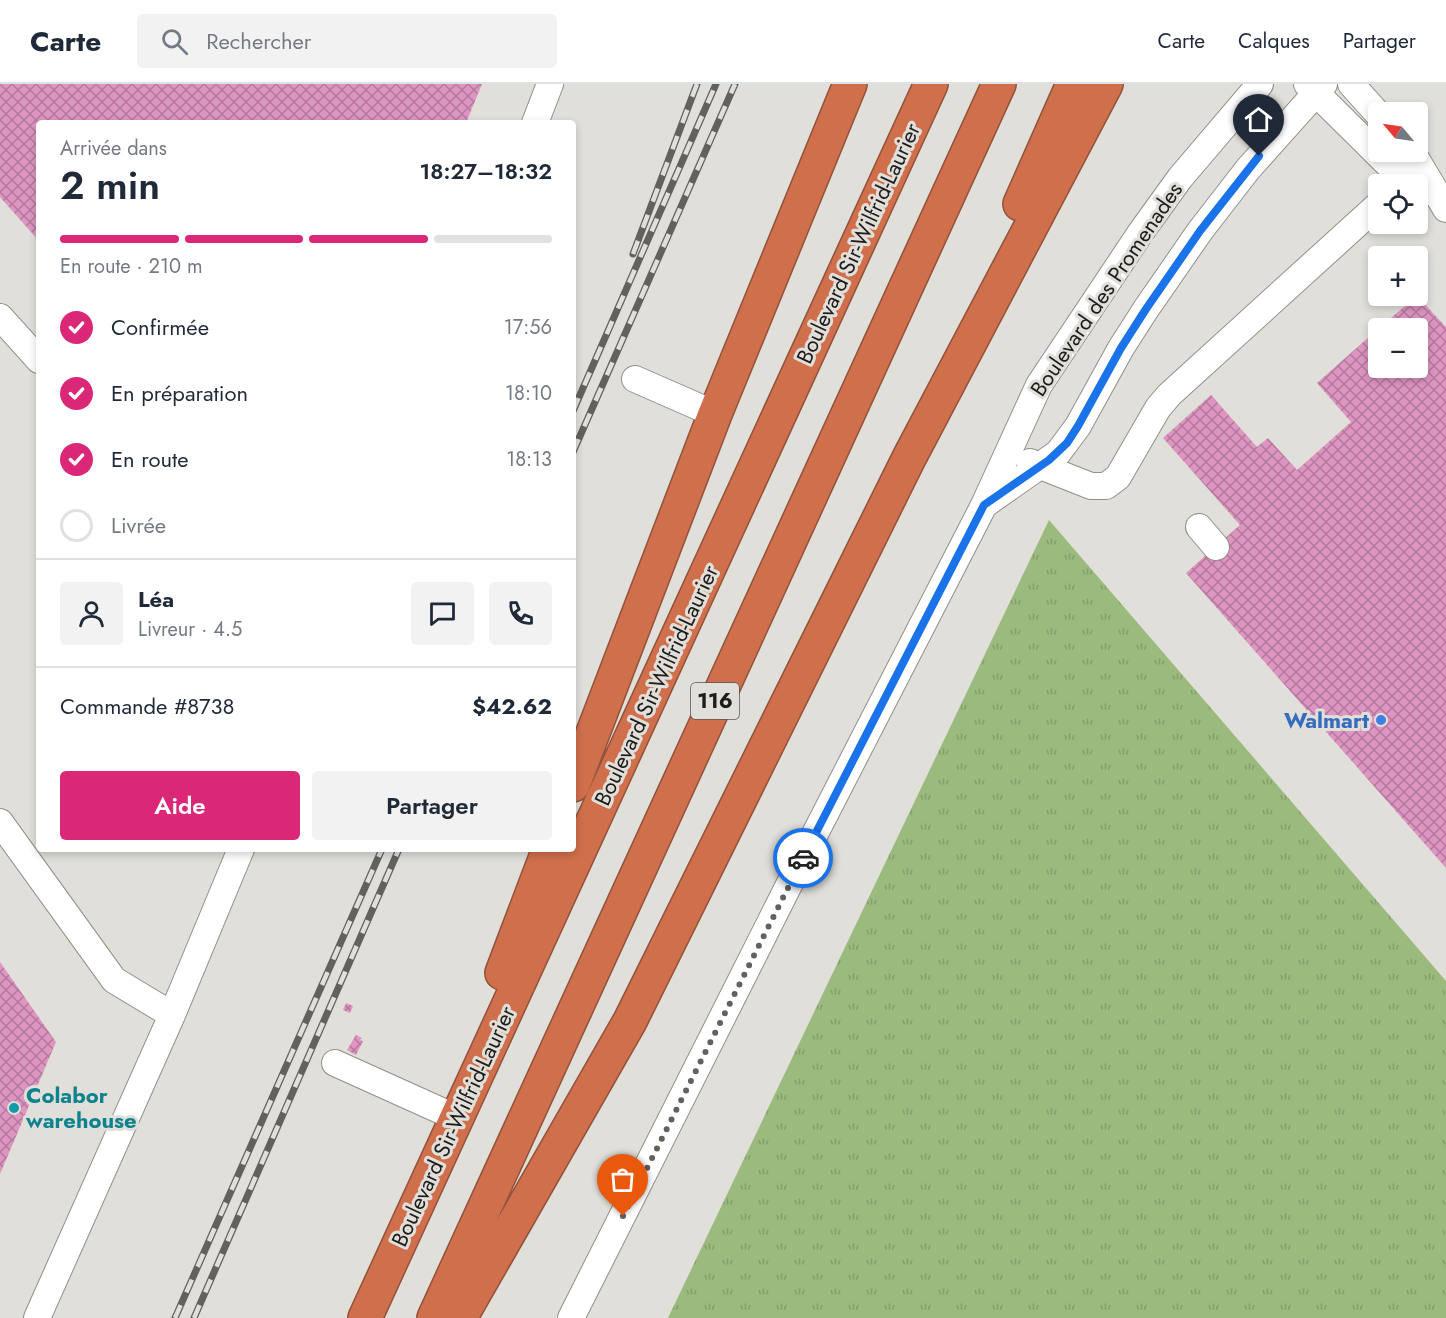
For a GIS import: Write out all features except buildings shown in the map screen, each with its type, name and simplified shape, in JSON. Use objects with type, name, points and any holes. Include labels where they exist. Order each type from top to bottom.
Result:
[{"type":"highway","points":[[576,776],[715,414],[850,84]]},
{"type":"highway","name":"Boulevard Sir-Wilfrid-Laurier","points":[[576,850],[931,84]]},
{"type":"highway","name":"116","points":[[434,1318],[999,84]]},
{"type":"highway","points":[[909,458],[1073,84]]},
{"type":"highway","points":[[460,1318],[630,1021],[909,458],[1106,84]]},
{"type":"highway","points":[[453,1115],[548,852]]},
{"type":"highway","name":"Boulevard Sir-Wilfrid-Laurier","points":[[365,1318],[453,1115],[575,852]]},
{"type":"street","points":[[536,120],[550,84]]},
{"type":"street","name":"Boulevard des Promenades","points":[[984,505],[1039,385],[1141,232],[1186,170],[1260,84]]},
{"type":"street","points":[[1351,84],[1368,103]]},
{"type":"street","points":[[1316,87],[1408,174]]},
{"type":"street","name":"Boulevard des Promenades","points":[[984,505],[1058,453],[1078,426],[1121,348],[1200,231],[1316,87]]},
{"type":"street","points":[[1428,193],[1446,209]]},
{"type":"street","points":[[1428,197],[1446,218]]},
{"type":"street","points":[[1007,453],[1091,486],[1106,486],[1113,482],[1125,466],[1163,401],[1368,215]]},
{"type":"street","points":[[0,317],[36,357]]},
{"type":"street","points":[[635,379],[715,414]]},
{"type":"street","points":[[571,1318],[801,861],[984,505]]},
{"type":"street","points":[[1199,527],[1216,547]]},
{"type":"street","points":[[0,822],[114,980],[172,1015]]},
{"type":"street","points":[[37,1318],[172,1015],[240,852]]},
{"type":"street","points":[[335,1063],[453,1115]]},
{"type":"green space","points":[[1049,520],[1446,981],[1446,1318],[668,1318]]},
{"type":"railway","points":[[633,254],[697,84]]},
{"type":"railway","points":[[576,404],[716,84]]},
{"type":"railway","points":[[576,445],[735,84]]},
{"type":"railway","points":[[175,1318],[381,852]]},
{"type":"railway","points":[[194,1318],[398,852]]},
{"type":"way so far","points":[[623,1216],[803,858]]},
{"type":"place","name":"Walmart","points":[[1381,720]]},
{"type":"place","name":"Colabor warehouse","points":[[14,1108]]},
{"type":"route","points":[[803,858],[984,505],[1049,460],[1067,443],[1146,309],[1200,231],[1259,156]]}]
